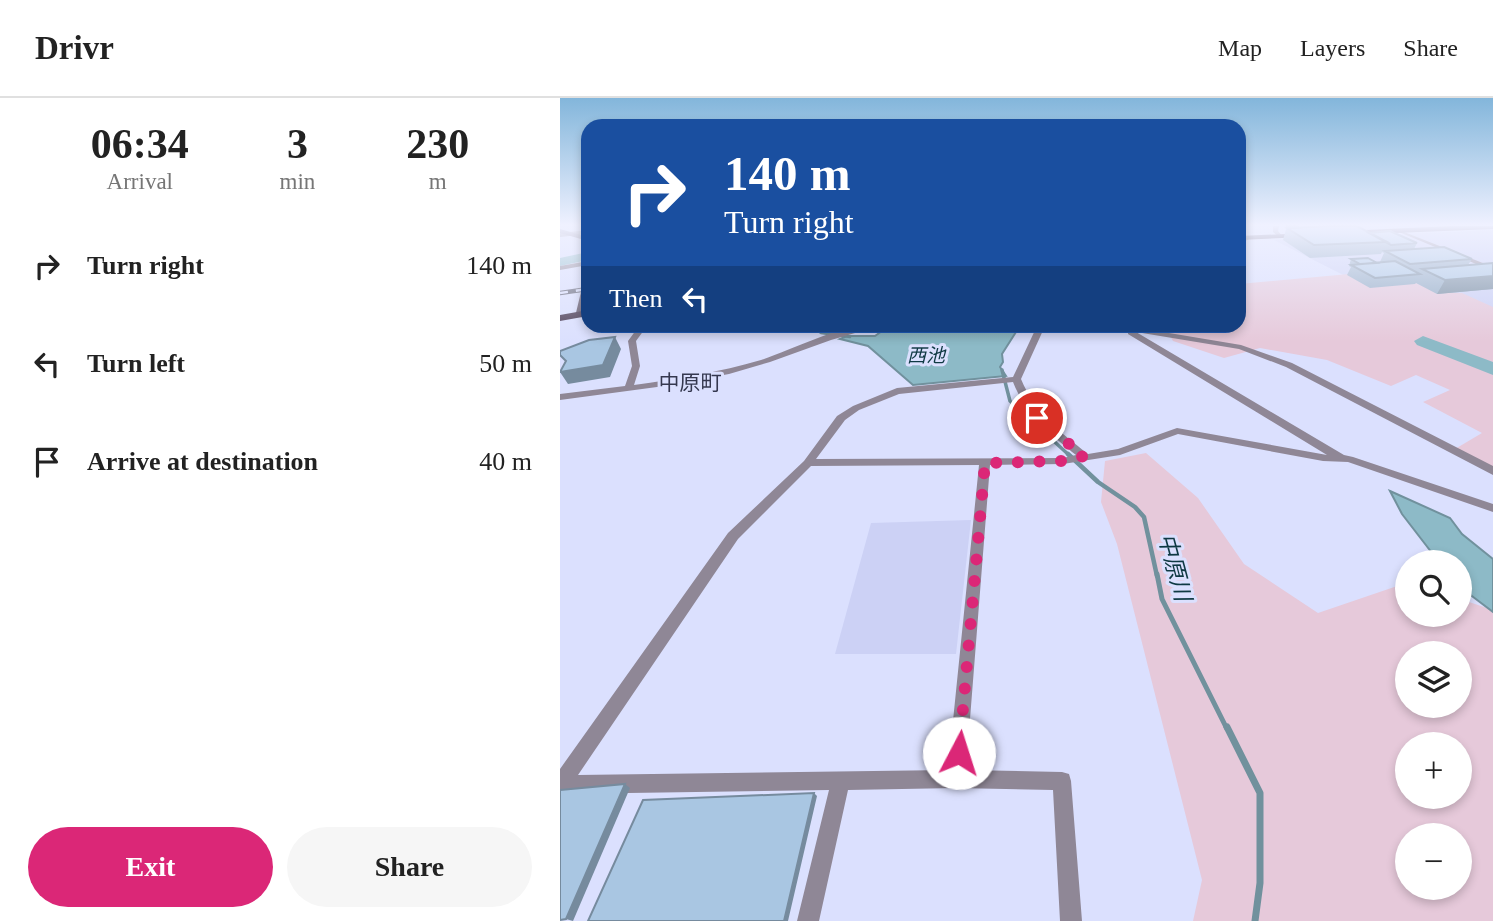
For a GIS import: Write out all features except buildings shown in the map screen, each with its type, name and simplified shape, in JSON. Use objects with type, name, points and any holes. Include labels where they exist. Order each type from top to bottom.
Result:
[{"type":"main road","points":[[560,318],[581,314]]},
{"type":"street","points":[[560,268],[580,264]]},
{"type":"street","points":[[629,387],[636,366],[632,338],[637,333]]},
{"type":"street","points":[[560,397],[702,376],[750,366],[845,333]]},
{"type":"street","points":[[1014,379],[1037,333]]},
{"type":"street","points":[[1130,333],[1340,458],[1493,508]]},
{"type":"street","points":[[1152,333],[1260,353],[1289,365],[1493,471]]},
{"type":"street","points":[[561,785],[733,536],[808,463],[841,418],[897,391],[1014,379]]},
{"type":"street","points":[[1014,379],[1027,406],[1037,418],[1081,457]]},
{"type":"street","points":[[808,463],[1065,461],[1120,452],[1177,431],[1323,458],[1340,458]]},
{"type":"street","points":[[956,779],[985,463]]},
{"type":"street","points":[[561,785],[840,783],[956,779],[1062,781],[1071,921]]},
{"type":"street","points":[[808,921],[840,783]]},
{"type":"shaded area","points":[[1322,264],[1493,264],[1493,309],[1371,289]]},
{"type":"shaded area","points":[[1349,274],[1373,286],[1416,283],[1436,292],[1462,293],[1493,307],[1493,470],[1455,449],[1482,433],[1423,402],[1450,390],[1416,375],[1391,386],[1327,360],[1260,348],[1224,358],[1173,341],[1169,333],[1246,333],[1246,283]]},
{"type":"shaded area","points":[[1146,453],[1198,498],[1244,564],[1318,613],[1395,587],[1395,627],[1472,627],[1472,603],[1493,610],[1493,921],[1193,921],[1202,880],[1117,544],[1101,502],[1105,461]]},
{"type":"shaded area","points":[[971,520],[956,654],[835,654],[871,523]]},
{"type":"water","name":"西池","points":[[879,333],[1015,333],[1002,354],[1003,362],[1000,367],[1006,376],[913,385],[868,346],[840,339],[847,336],[875,336]]},
{"type":"water","points":[[1390,491],[1450,518],[1462,534],[1493,559],[1493,612],[1472,596],[1472,550],[1430,550],[1402,514]]},
{"type":"waterway","points":[[821,333],[850,337]]},
{"type":"waterway","points":[[1423,341],[1493,369]]},
{"type":"waterway","name":"中原川","points":[[1002,370],[1010,401],[1070,456]]},
{"type":"waterway","name":"中原川","points":[[1068,454],[1098,482],[1135,507],[1144,517],[1157,576]]},
{"type":"waterway","name":"中原川","points":[[1157,574],[1162,599],[1227,729]]},
{"type":"waterway","name":"中原川","points":[[1227,727],[1260,793],[1260,883],[1255,921]]},
{"type":"railway","points":[[560,293],[581,290]]},
{"type":"district","name":"中原町","points":[[690,383]]},
{"type":"route","points":[[959,753],[985,463],[1063,461],[1084,456],[1037,418]]}]
